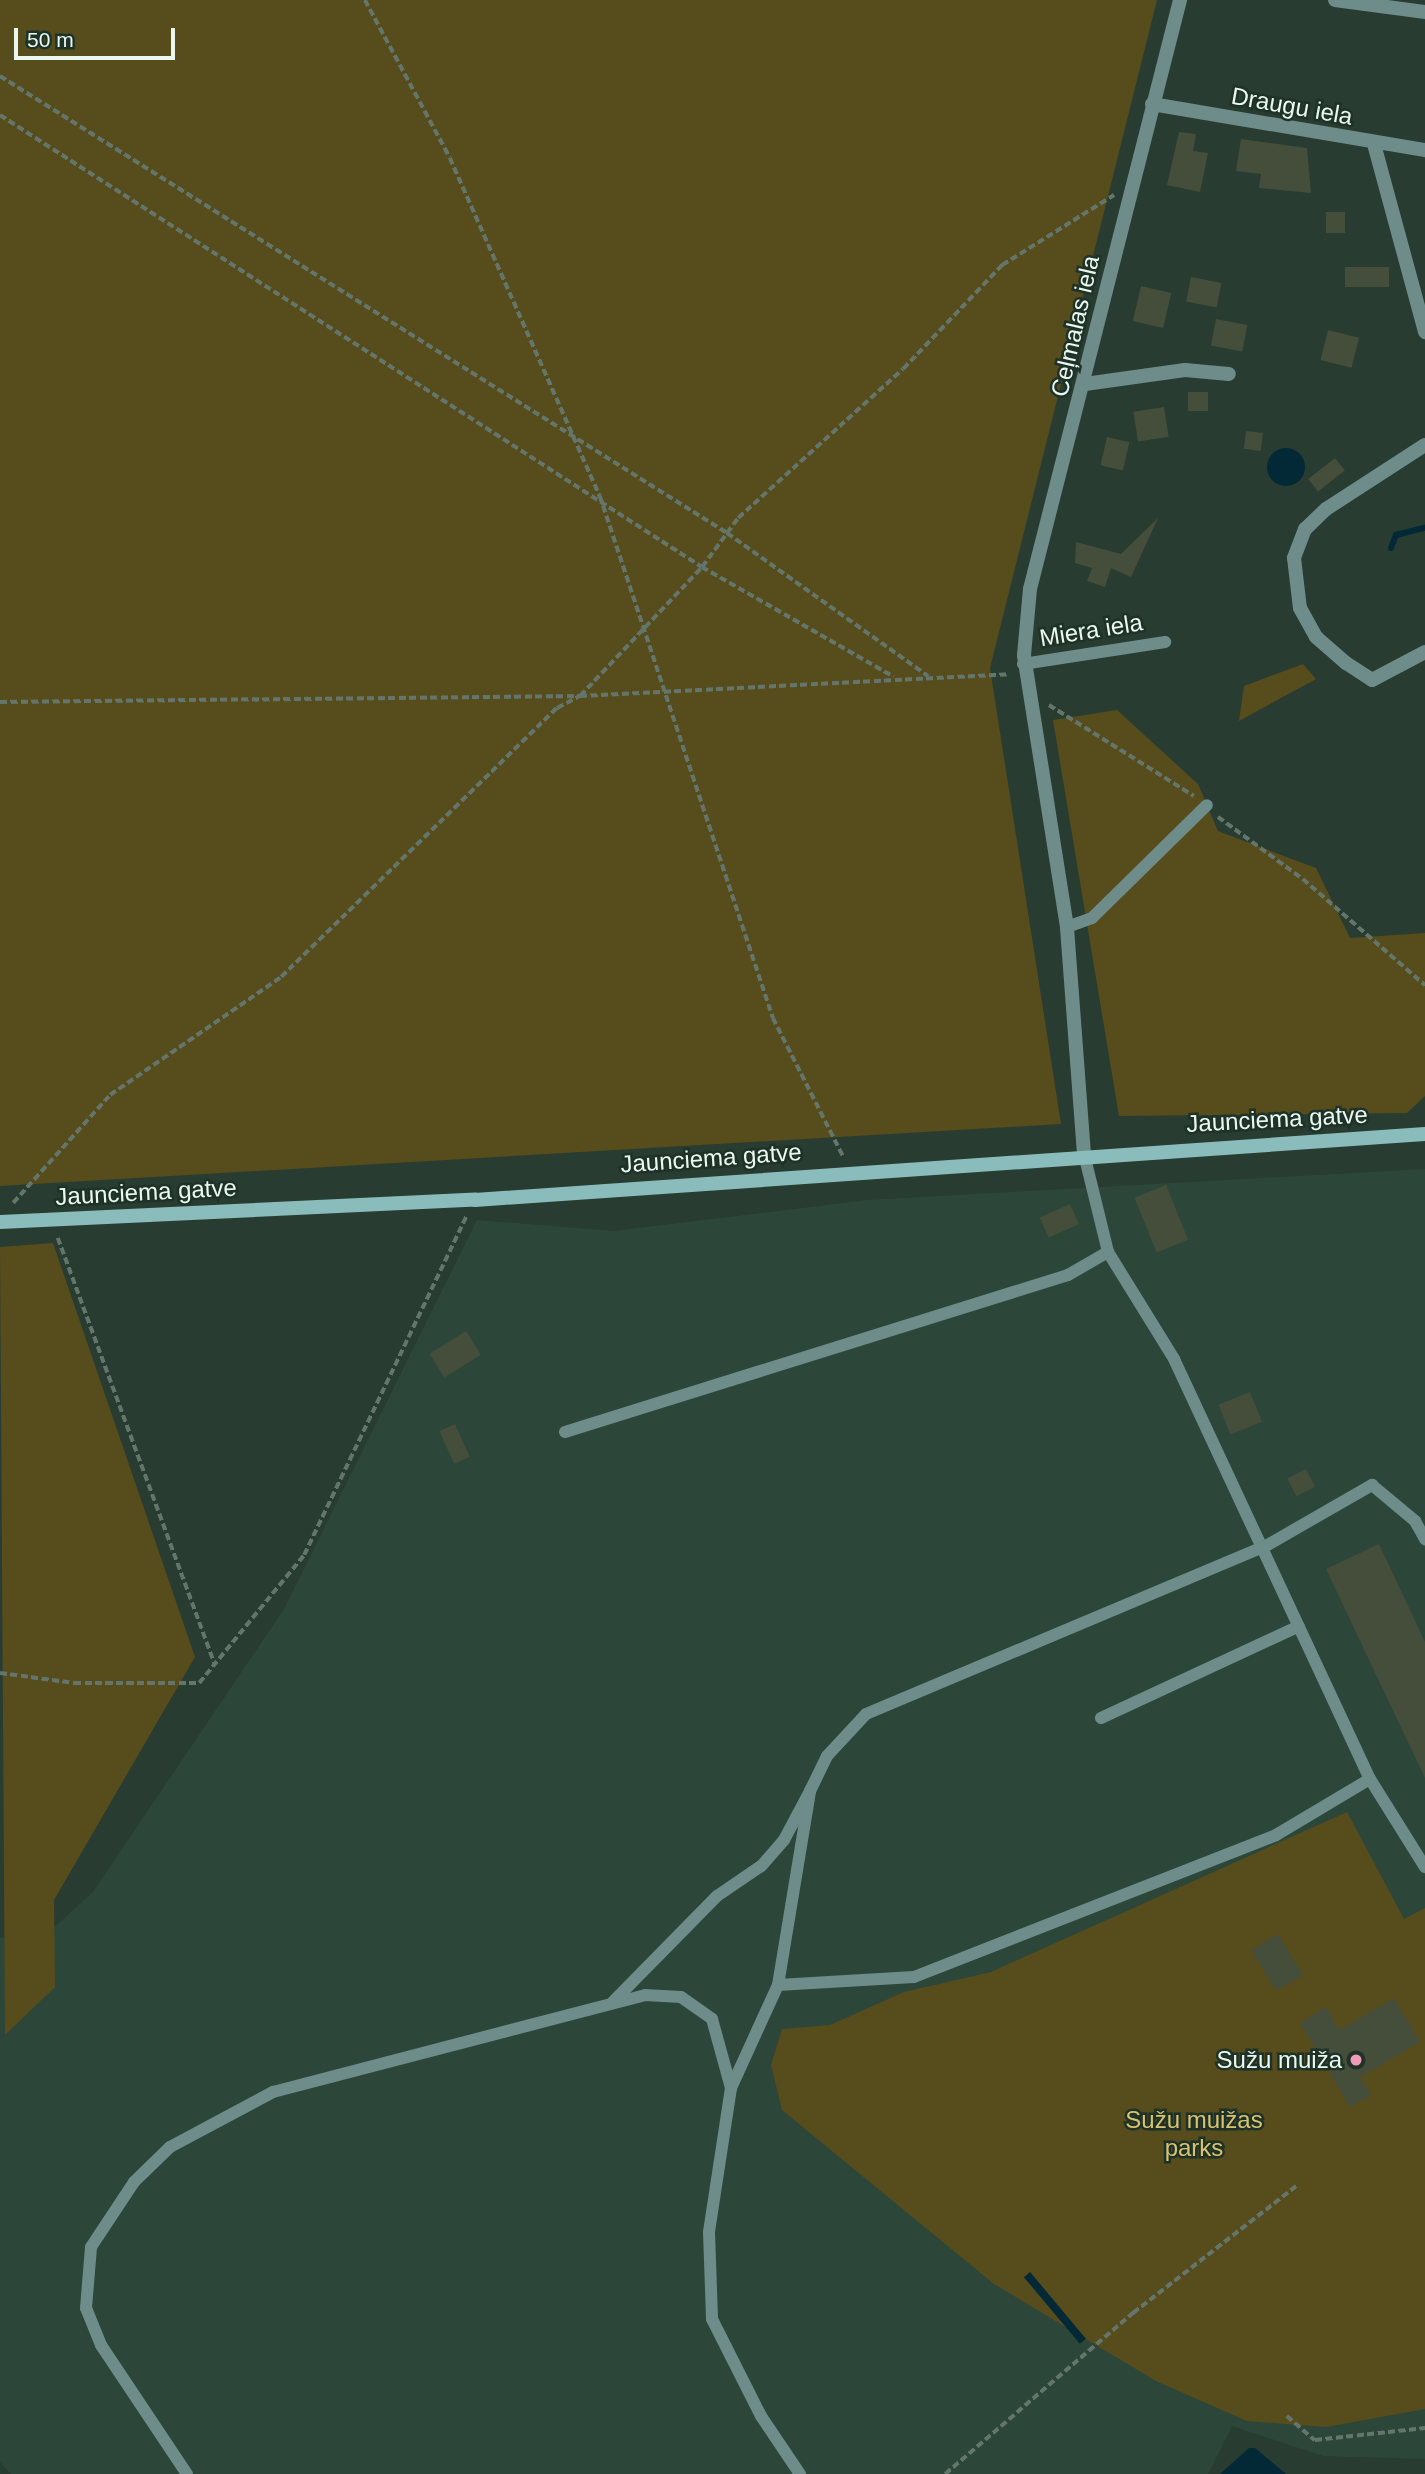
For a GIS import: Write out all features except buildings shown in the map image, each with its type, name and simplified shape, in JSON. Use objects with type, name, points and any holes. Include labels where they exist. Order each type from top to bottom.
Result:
[{"type":"main road","name":"Jaunciema gatve","points":[[0,1222],[475,1200],[1084,1154],[1424,1132]]},
{"type":"street","name":"Ceļmalas iela","points":[[1084,1154],[1067,927],[1023,669],[1030,589],[1085,384],[1152,104],[1180,0]]},
{"type":"street","points":[[1335,0],[1425,12]]},
{"type":"street","name":"Draugu iela","points":[[1152,104],[1374,144],[1425,150]]},
{"type":"street","points":[[1374,144],[1425,332]]},
{"type":"street","points":[[1085,384],[1185,370],[1229,374]]},
{"type":"street","points":[[1425,445],[1305,529],[1294,558],[1300,608],[1316,637],[1372,680],[1425,652]]},
{"type":"lane","name":"Miera iela","points":[[1023,669],[1165,642]]},
{"type":"lane","points":[[1067,927],[1092,918],[1208,805]]},
{"type":"lane","points":[[1084,1154],[1108,1252],[1174,1359],[1370,1779],[1425,1867]]},
{"type":"lane","points":[[565,1432],[1068,1275],[1108,1252]]},
{"type":"lane","points":[[613,2002],[717,1896],[761,1867],[785,1840],[827,1756],[866,1714],[1264,1548],[1372,1485],[1415,1521],[1425,1539]]},
{"type":"lane","points":[[1101,1718],[1299,1626]]},
{"type":"lane","points":[[778,1985],[914,1977],[1276,1835],[1370,1779]]},
{"type":"lane","points":[[800,2474],[761,2416],[712,2319],[709,2232],[731,2088],[778,1985],[810,1791]]},
{"type":"lane","points":[[187,2474],[101,2345],[86,2308],[90,2247],[134,2182],[170,2147],[273,2092],[645,1995],[681,1997],[712,2019],[731,2088]]},
{"type":"path","points":[[365,0],[450,158],[570,436],[600,496],[646,626],[662,691],[773,1018],[848,1171]]},
{"type":"path","points":[[0,76],[727,533],[928,676]]},
{"type":"path","points":[[0,115],[600,496],[702,567],[894,677]]},
{"type":"path","points":[[9,1208],[110,1095],[281,977],[557,708],[580,696],[702,567],[727,533],[903,369],[1002,265],[1092,205],[1132,187]]},
{"type":"path","points":[[0,702],[580,696],[1023,669]]},
{"type":"path","points":[[1028,693],[1208,805],[1425,985]]},
{"type":"path","points":[[0,1672],[74,1683],[199,1683],[304,1555],[475,1200]]},
{"type":"path","points":[[52,1219],[215,1664]]},
{"type":"path","points":[[945,2474],[1133,2313],[1296,2186]]},
{"type":"path","points":[[1287,2416],[1315,2440],[1425,2428]]},
{"type":"shaded area","points":[[1425,1169],[1425,2459],[1323,2456],[1232,2426],[1208,2474],[11,2474],[0,2462],[0,1938],[49,1932],[93,1892],[284,1609],[477,1220],[613,1231],[868,1200]]},
{"type":"green space","points":[[0,0],[1157,0],[990,668],[1061,1124],[0,1186]]},
{"type":"green space","points":[[1303,664],[1316,679],[1239,721],[1244,686]]},
{"type":"green space","points":[[1117,710],[1198,784],[1218,831],[1316,868],[1350,938],[1425,933],[1425,1096],[1407,1113],[1119,1116],[1053,720]]},
{"type":"green space","points":[[53,1243],[195,1657],[54,1900],[55,1987],[5,2035],[0,1247]]},
{"type":"green space","name":"Sužu muižas parks","points":[[1347,1812],[1404,1919],[1425,1908],[1425,2409],[1326,2427],[1247,2421],[1156,2381],[994,2284],[782,2110],[771,2065],[782,2029],[830,2025],[904,1992],[991,1972]]},
{"type":"water","points":[[1286,448],[1299,454],[1305,467],[1299,480],[1286,486],[1273,480],[1267,467],[1273,454]]},
{"type":"water","points":[[1030,2272],[1086,2339],[1080,2344],[1024,2277]]},
{"type":"water","points":[[1249,2448],[1255,2448],[1286,2474],[1220,2474]]},
{"type":"waterway","points":[[1391,548],[1396,535],[1425,528]]},
{"type":"place","name":"Sužu muiža","points":[[1356,2060]]}]
